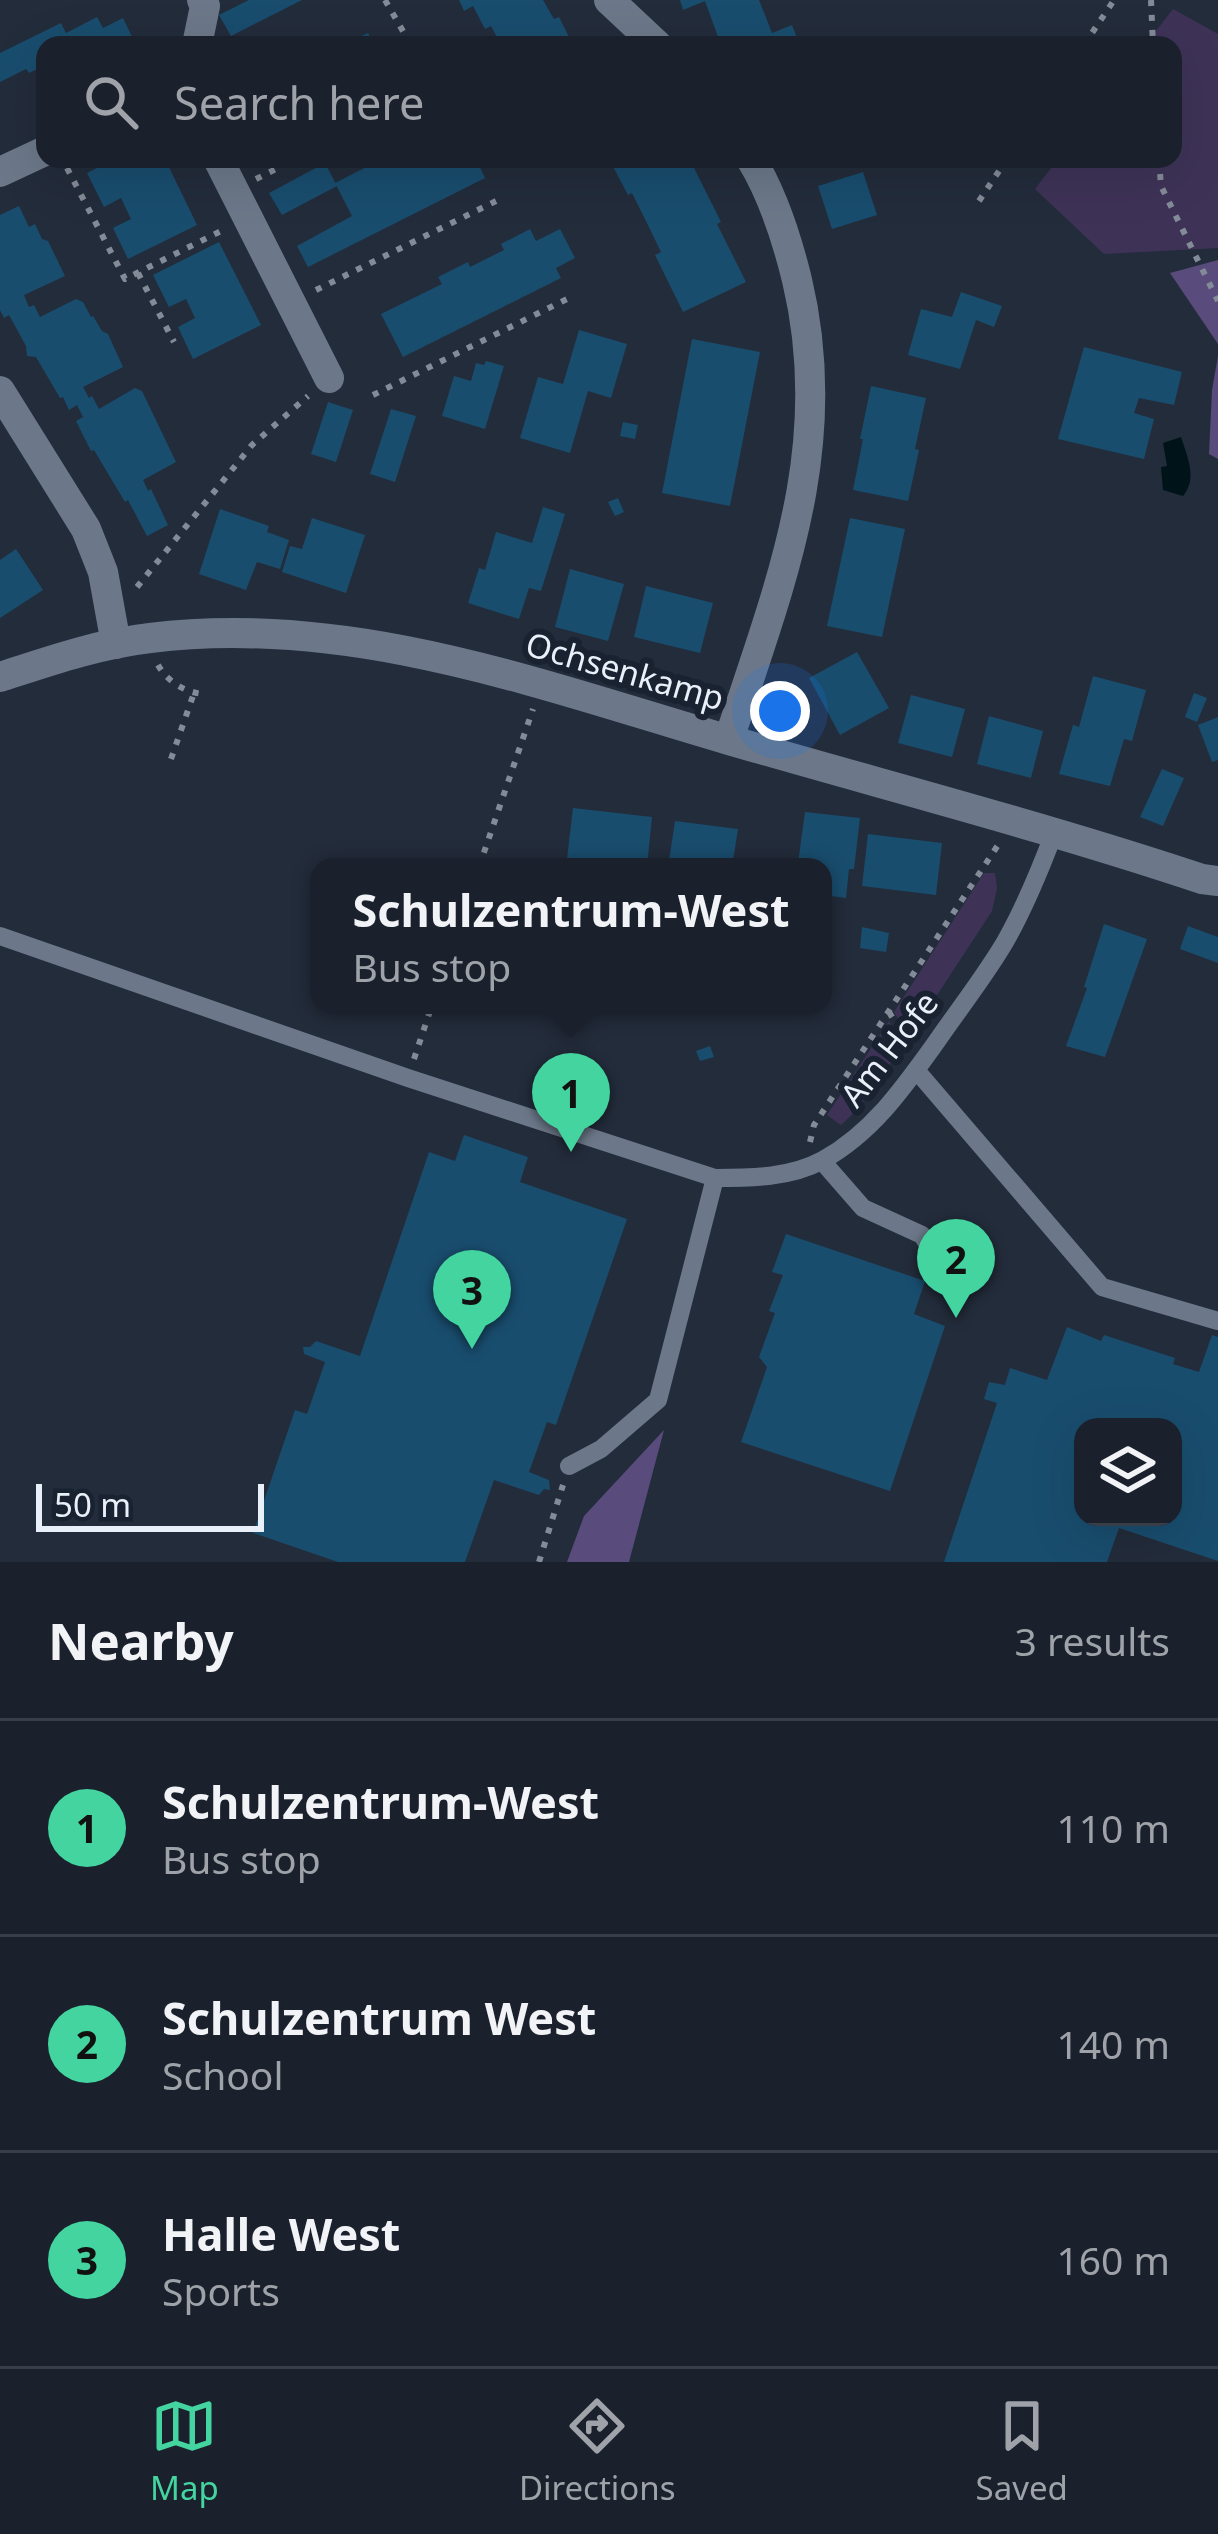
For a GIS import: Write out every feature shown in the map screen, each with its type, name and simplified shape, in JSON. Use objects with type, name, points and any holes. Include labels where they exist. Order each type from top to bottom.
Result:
[{"type":"street","points":[[199,36],[202,0]]},
{"type":"street","points":[[609,0],[647,36]]},
{"type":"street","points":[[0,172],[36,155]]},
{"type":"street","points":[[223,168],[329,378]]},
{"type":"street","points":[[729,740],[789,554],[809,455],[812,395],[810,352],[791,256],[755,168]]},
{"type":"street","points":[[0,391],[86,529],[103,572],[114,630]]},
{"type":"street","name":"Ochsenkamp","points":[[0,677],[63,656],[114,630],[152,638],[257,633],[356,641],[542,683],[1218,881]]},
{"type":"lane","name":"Am Hofe","points":[[0,936],[408,1078],[715,1178],[764,1178],[822,1161],[860,1136],[889,1106],[1003,945],[1035,883],[1054,832]]},
{"type":"lane","points":[[918,1067],[1102,1287],[1218,1321]]},
{"type":"lane","points":[[822,1161],[863,1208],[922,1235],[956,1292]]},
{"type":"lane","points":[[568,1466],[601,1448],[658,1400],[715,1178]]},
{"type":"path","points":[[385,0],[406,36]]},
{"type":"path","points":[[1090,36],[1114,0]]},
{"type":"path","points":[[1151,0],[1153,36]]},
{"type":"path","points":[[67,168],[125,279],[241,204],[285,168]]},
{"type":"path","points":[[979,201],[1001,168]]},
{"type":"path","points":[[1160,168],[1161,186],[1218,301]]},
{"type":"path","points":[[291,303],[496,201]]},
{"type":"path","points":[[138,273],[174,342]]},
{"type":"path","points":[[373,395],[569,298]]},
{"type":"path","points":[[114,630],[252,445],[329,378]]},
{"type":"path","points":[[152,638],[158,668],[171,682],[198,693],[171,759]]},
{"type":"path","points":[[482,858],[542,683]]},
{"type":"path","points":[[803,1169],[814,1125],[1014,821]]},
{"type":"path","points":[[889,1012],[918,1067]]},
{"type":"path","points":[[408,1078],[429,1014]]},
{"type":"path","points":[[539,1562],[568,1466]]},
{"type":"shaded area","points":[[1173,9],[1218,34],[1218,248],[1104,254],[1035,189],[1051,168],[1182,168],[1182,36],[1152,36]]},
{"type":"shaded area","points":[[1218,260],[1218,344],[1170,273]]},
{"type":"shaded area","points":[[1218,356],[1218,459],[1209,454]]},
{"type":"shaded area","points":[[1181,437],[1191,475],[1183,496],[1163,490],[1161,467],[1167,466],[1163,443]]},
{"type":"shaded area","points":[[984,873],[995,873],[992,911],[909,1038],[894,1012]]},
{"type":"shaded area","points":[[889,1021],[903,1046],[841,1125],[827,1115]]},
{"type":"shaded area","points":[[664,1430],[629,1562],[567,1562],[584,1516]]},
{"type":"building","points":[[249,0],[302,0],[231,36],[219,15]]},
{"type":"building","points":[[459,0],[543,0],[568,36],[496,36],[491,26],[485,29],[473,6],[464,11]]},
{"type":"building","points":[[680,0],[759,0],[772,33],[792,25],[796,36],[718,36],[705,1],[683,10]]},
{"type":"building","points":[[97,17],[103,28],[123,18],[132,36],[36,36],[36,70],[29,73],[26,69],[0,82],[0,53],[61,23],[66,33]]},
{"type":"building","points":[[97,168],[169,168],[197,225],[128,259],[113,228],[131,219],[121,198],[104,207],[87,173]]},
{"type":"building","points":[[316,168],[328,168],[337,186],[282,215],[269,193]]},
{"type":"building","points":[[364,168],[480,168],[485,178],[308,267],[297,246],[352,216],[335,183]]},
{"type":"building","points":[[614,168],[694,168],[746,282],[683,312],[655,255],[661,252],[632,193],[628,195]]},
{"type":"building","points":[[863,172],[877,215],[832,229],[818,186]]},
{"type":"building","points":[[19,206],[29,227],[35,224],[48,241],[65,276],[24,295],[29,307],[34,305],[40,317],[76,299],[83,302],[108,334],[123,367],[83,387],[89,398],[99,409],[135,388],[142,391],[176,462],[143,480],[168,525],[147,536],[128,500],[91,451],[76,421],[83,417],[77,405],[69,410],[36,357],[27,356],[9,315],[4,318],[0,310],[0,215]]},
{"type":"building","points":[[530,229],[536,241],[560,229],[575,258],[556,268],[561,278],[403,357],[381,314],[442,284],[438,277],[504,250],[501,244]]},
{"type":"building","points":[[219,242],[261,325],[193,359],[178,327],[195,318],[186,299],[169,307],[153,275]]},
{"type":"building","points":[[961,292],[1002,306],[994,327],[976,320],[960,369],[908,355],[921,309],[952,317]]},
{"type":"building","points":[[579,330],[627,344],[611,398],[588,391],[570,453],[520,438],[538,377],[563,384]]},
{"type":"building","points":[[692,339],[760,352],[730,506],[662,493]]},
{"type":"building","points":[[1084,347],[1182,372],[1174,405],[1139,398],[1134,413],[1154,419],[1144,459],[1058,439]]},
{"type":"building","points":[[476,363],[504,366],[485,429],[442,416],[454,376],[471,381]]},
{"type":"building","points":[[871,386],[926,398],[908,501],[853,490]]},
{"type":"building","points":[[328,402],[353,410],[336,462],[311,454]]},
{"type":"building","points":[[391,409],[416,416],[395,482],[370,474]]},
{"type":"building","points":[[623,422],[638,425],[635,439],[620,436]]},
{"type":"building","points":[[618,498],[624,512],[615,516],[608,502]]},
{"type":"building","points":[[543,507],[565,514],[541,591],[529,588],[519,619],[468,603],[479,568],[485,570],[496,532],[532,543]]},
{"type":"building","points":[[220,509],[269,526],[267,532],[289,540],[280,569],[257,562],[246,590],[199,574]]},
{"type":"building","points":[[312,518],[365,535],[346,593],[282,572],[290,546],[302,549]]},
{"type":"building","points":[[850,518],[905,529],[882,637],[827,626]]},
{"type":"building","points":[[16,549],[43,590],[0,618],[0,560]]},
{"type":"building","points":[[570,569],[624,584],[608,641],[555,627]]},
{"type":"building","points":[[646,586],[713,603],[700,653],[634,637]]},
{"type":"building","points":[[857,652],[889,708],[840,735],[809,678]]},
{"type":"building","points":[[1093,676],[1146,690],[1132,741],[1124,739],[1110,786],[1059,774]]},
{"type":"building","points":[[1194,693],[1207,698],[1197,722],[1185,717]]},
{"type":"building","points":[[911,695],[965,709],[952,757],[898,743]]},
{"type":"building","points":[[989,716],[1043,731],[1031,778],[977,764]]},
{"type":"building","points":[[1218,717],[1218,760],[1212,762],[1198,725]]},
{"type":"building","points":[[1162,769],[1184,778],[1163,826],[1140,817]]},
{"type":"building","points":[[573,808],[652,817],[648,858],[567,858]]},
{"type":"building","points":[[805,812],[860,818],[846,898],[832,896],[832,858],[799,858]]},
{"type":"building","points":[[675,821],[738,829],[733,858],[669,858]]},
{"type":"building","points":[[868,834],[942,843],[936,895],[862,886]]},
{"type":"building","points":[[1104,924],[1147,939],[1105,1057],[1066,1046]]},
{"type":"building","points":[[1188,926],[1218,937],[1218,963],[1180,949]]},
{"type":"building","points":[[862,927],[889,933],[886,952],[860,948]]},
{"type":"building","points":[[710,1046],[714,1057],[700,1061],[696,1051]]},
{"type":"building","points":[[464,1135],[528,1157],[520,1182],[627,1219],[556,1425],[547,1422],[529,1472],[549,1480],[550,1490],[539,1495],[494,1480],[465,1562],[338,1562],[253,1533],[295,1410],[307,1414],[325,1362],[304,1354],[303,1347],[316,1341],[360,1356],[429,1152],[455,1161]]},
{"type":"building","points":[[786,1234],[925,1281],[914,1314],[945,1326],[890,1491],[741,1442],[767,1367],[759,1357],[775,1313],[769,1311],[783,1275],[772,1272]]},
{"type":"building","points":[[1067,1327],[1101,1341],[1104,1335],[1175,1358],[1173,1364],[1199,1372],[1212,1335],[1218,1337],[1218,1561],[1119,1528],[1107,1562],[944,1562],[997,1403],[984,1399],[989,1382],[1005,1385],[1010,1368],[1047,1380]]},
{"type":"place","name":"Schulzentrum-West","points":[[571,1152]]},
{"type":"place","name":"Schulzentrum West","points":[[956,1318]]},
{"type":"place","name":"Halle West","points":[[472,1349]]}]
